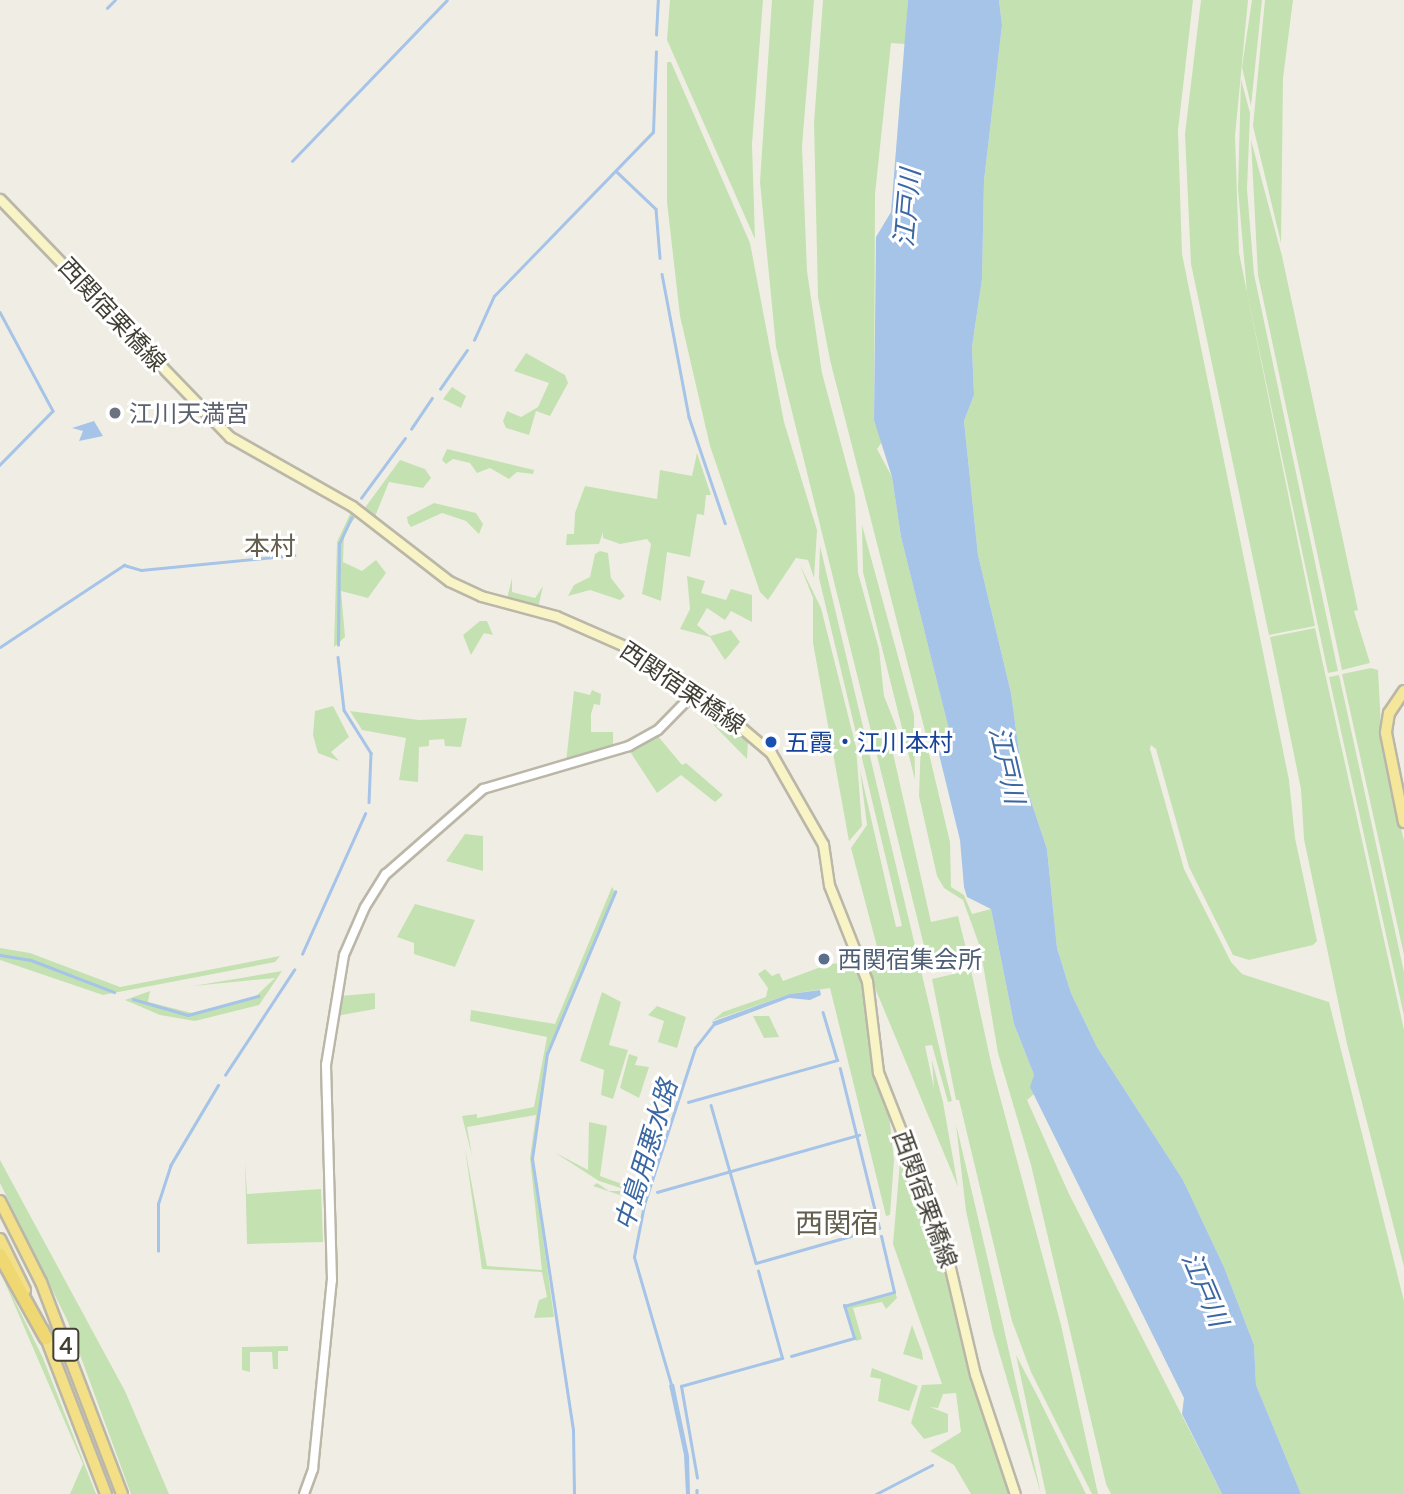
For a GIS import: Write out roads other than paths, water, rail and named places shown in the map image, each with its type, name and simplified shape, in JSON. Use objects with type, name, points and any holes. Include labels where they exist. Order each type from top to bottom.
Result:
[{"type":"highway","name":"4","points":[[0,1201],[41,1282],[122,1494]]},
{"type":"highway","name":"4","points":[[0,1239],[46,1338],[106,1494]]},
{"type":"highway","points":[[0,1255],[46,1338]]},
{"type":"main road","name":"西関宿栗橋線","points":[[0,199],[47,242],[230,437],[352,506],[449,581],[481,596],[583,626],[697,690],[771,753],[823,844],[829,885],[867,981],[878,1072],[940,1228],[975,1374],[1015,1494]]},
{"type":"main road","points":[[1404,691],[1391,707],[1386,733],[1404,822]]},
{"type":"street","points":[[304,1494],[313,1469],[332,1280],[326,1065],[344,955],[365,907],[386,874],[468,799],[483,789],[561,769],[644,739],[697,690]]},
{"type":"water","name":"江戸川","points":[[908,0],[999,0],[1002,25],[984,181],[982,279],[972,347],[974,395],[964,421],[978,555],[1011,693],[1022,774],[1047,849],[1057,948],[1071,993],[1097,1047],[1183,1180],[1224,1267],[1254,1345],[1256,1385],[1301,1494],[1222,1494],[1182,1414],[1184,1398],[1030,1087],[1034,1075],[1014,1024],[991,909],[967,897],[964,887],[960,840],[936,742],[949,730],[901,537],[892,477],[874,420],[876,237],[891,212]]},
{"type":"water","points":[[94,421],[103,436],[79,441],[83,431],[72,428]]},
{"type":"water","points":[[820,990],[821,995],[810,1000],[789,998],[715,1026],[712,1022],[790,994]]},
{"type":"water","points":[[674,1384],[689,1456],[690,1494],[686,1494],[684,1455],[669,1385]]},
{"type":"waterway","points":[[107,8],[115,0]]},
{"type":"waterway","points":[[292,161],[447,0]]},
{"type":"waterway","points":[[656,35],[658,0]]},
{"type":"waterway","points":[[474,340],[494,296],[653,132],[656,52]]},
{"type":"waterway","points":[[616,171],[656,209],[660,258]]},
{"type":"waterway","points":[[662,274],[689,417],[725,523]]},
{"type":"waterway","points":[[0,312],[53,411],[0,465]]},
{"type":"waterway","points":[[440,389],[467,350]]},
{"type":"waterway","points":[[411,429],[432,398]]},
{"type":"waterway","points":[[361,498],[405,438]]},
{"type":"waterway","points":[[338,645],[339,544],[351,518]]},
{"type":"waterway","points":[[0,647],[124,565],[141,570],[294,555]]},
{"type":"waterway","points":[[338,657],[344,710],[371,753],[369,802]]},
{"type":"waterway","points":[[302,954],[365,814]]},
{"type":"waterway","points":[[574,1494],[573,1430],[532,1159],[547,1054],[615,892]]},
{"type":"waterway","points":[[0,955],[31,960],[114,992]]},
{"type":"waterway","points":[[225,1075],[294,970]]},
{"type":"waterway","points":[[133,999],[188,1015],[258,996]]},
{"type":"waterway","points":[[823,1012],[837,1059]]},
{"type":"waterway","name":"中島用悪水路","points":[[672,1388],[634,1257],[644,1205],[695,1048],[714,1024]]},
{"type":"waterway","points":[[688,1102],[837,1060]]},
{"type":"waterway","points":[[711,1105],[756,1263],[879,1228],[840,1069]]},
{"type":"waterway","points":[[158,1251],[158,1204],[170,1166],[218,1085]]},
{"type":"waterway","points":[[657,1192],[859,1135]]},
{"type":"waterway","points":[[791,1356],[854,1338],[844,1306],[894,1292],[881,1236]]},
{"type":"waterway","points":[[697,1478],[681,1386],[782,1358],[758,1271]]},
{"type":"waterway","points":[[876,1494],[932,1465]]},
{"type":"place","name":"江川天満宮","points":[[115,413]]},
{"type":"place","name":"五霞・江川本村","points":[[771,742]]},
{"type":"place","name":"西関宿集会所","points":[[824,959]]},
{"type":"district","name":"本村","points":[[270,546]]},
{"type":"district","name":"西関宿","points":[[837,1222]]}]
